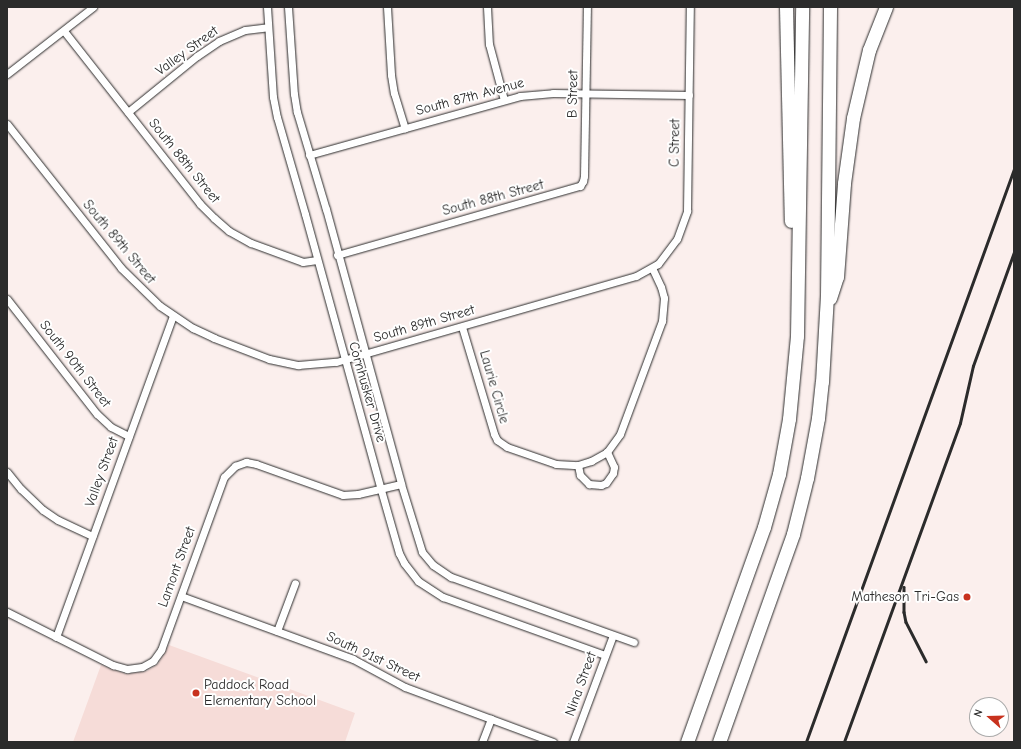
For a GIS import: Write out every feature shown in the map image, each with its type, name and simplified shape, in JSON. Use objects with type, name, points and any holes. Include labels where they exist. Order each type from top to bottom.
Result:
[{"type":"highway","points":[[786,7],[794,379]]},
{"type":"highway","points":[[687,742],[747,577],[770,508],[785,447],[794,379],[798,280],[802,7]]},
{"type":"highway","points":[[719,742],[780,573],[800,506],[818,418],[826,311],[830,7]]},
{"type":"highway","points":[[826,311],[837,277],[844,183],[853,118],[867,57],[886,7]]},
{"type":"street","points":[[7,74],[93,7]]},
{"type":"street","name":"Cornhusker Drive","points":[[267,7],[273,97],[276,117],[305,214],[380,490],[399,553],[408,569],[424,586],[443,597],[605,655]]},
{"type":"street","name":"Cornhusker Drive","points":[[288,7],[294,94],[309,154],[326,208],[364,354],[419,545],[426,557],[437,569],[451,577],[634,642]]},
{"type":"street","points":[[387,7],[391,75],[405,128]]},
{"type":"street","points":[[487,7],[489,44],[504,100]]},
{"type":"street","name":"B Street","points":[[583,181],[587,7]]},
{"type":"street","name":"C Street","points":[[652,268],[658,264],[673,246],[685,218],[690,7]]},
{"type":"street","name":"Valley Street","points":[[128,112],[214,44],[245,30],[268,27]]},
{"type":"street","name":"South 88th Street","points":[[64,31],[200,204],[229,231],[251,243],[303,262],[317,260]]},
{"type":"street","name":"South 87th Avenue","points":[[309,154],[504,100],[537,94],[689,95]]},
{"type":"street","name":"South 89th Street","points":[[7,124],[121,268],[147,296],[173,316],[214,338],[282,363],[314,365],[344,360],[636,276],[652,268]]},
{"type":"street","name":"South 88th Street","points":[[337,255],[575,189],[583,181]]},
{"type":"street","name":"Laurie Circle","points":[[462,327],[494,434],[498,440],[507,447],[548,462],[578,465],[591,462],[607,452],[623,428],[662,321],[664,298],[652,268]]},
{"type":"street","name":"South 90th Street","points":[[7,299],[97,414],[110,426],[129,436]]},
{"type":"street","name":"Valley Street","points":[[56,637],[173,316]]},
{"type":"street","points":[[578,465],[580,476],[589,484],[601,485],[606,483],[613,473],[614,466],[607,452]]},
{"type":"street","name":"Lamont Street","points":[[56,637],[122,668],[142,667],[152,661],[158,655],[224,477],[234,466],[246,462],[256,464],[343,495],[380,490]]},
{"type":"street","points":[[7,472],[21,489],[43,510],[72,527],[93,536]]},
{"type":"street","points":[[380,490],[401,484]]},
{"type":"street","points":[[277,631],[295,583]]},
{"type":"street","name":"South 91st Street","points":[[181,596],[353,659],[405,687],[553,742]]},
{"type":"street","points":[[7,612],[56,637]]},
{"type":"street","name":"Nina Street","points":[[573,742],[613,635]]},
{"type":"street","points":[[482,742],[491,719]]},
{"type":"shaded area","name":"Paddock Road Elementary School","points":[[169,645],[355,713],[345,742],[73,742],[101,665],[126,674],[147,671],[158,664]]},
{"type":"railway","points":[[806,742],[1014,169]]},
{"type":"railway","points":[[844,742],[960,423],[973,366],[1014,252]]},
{"type":"railway","points":[[904,587],[904,612],[906,622],[926,661]]},
{"type":"place","name":"Matheson Tri-Gas","points":[[967,597]]},
{"type":"place","name":"Paddock Road Elementary School","points":[[196,693]]}]
